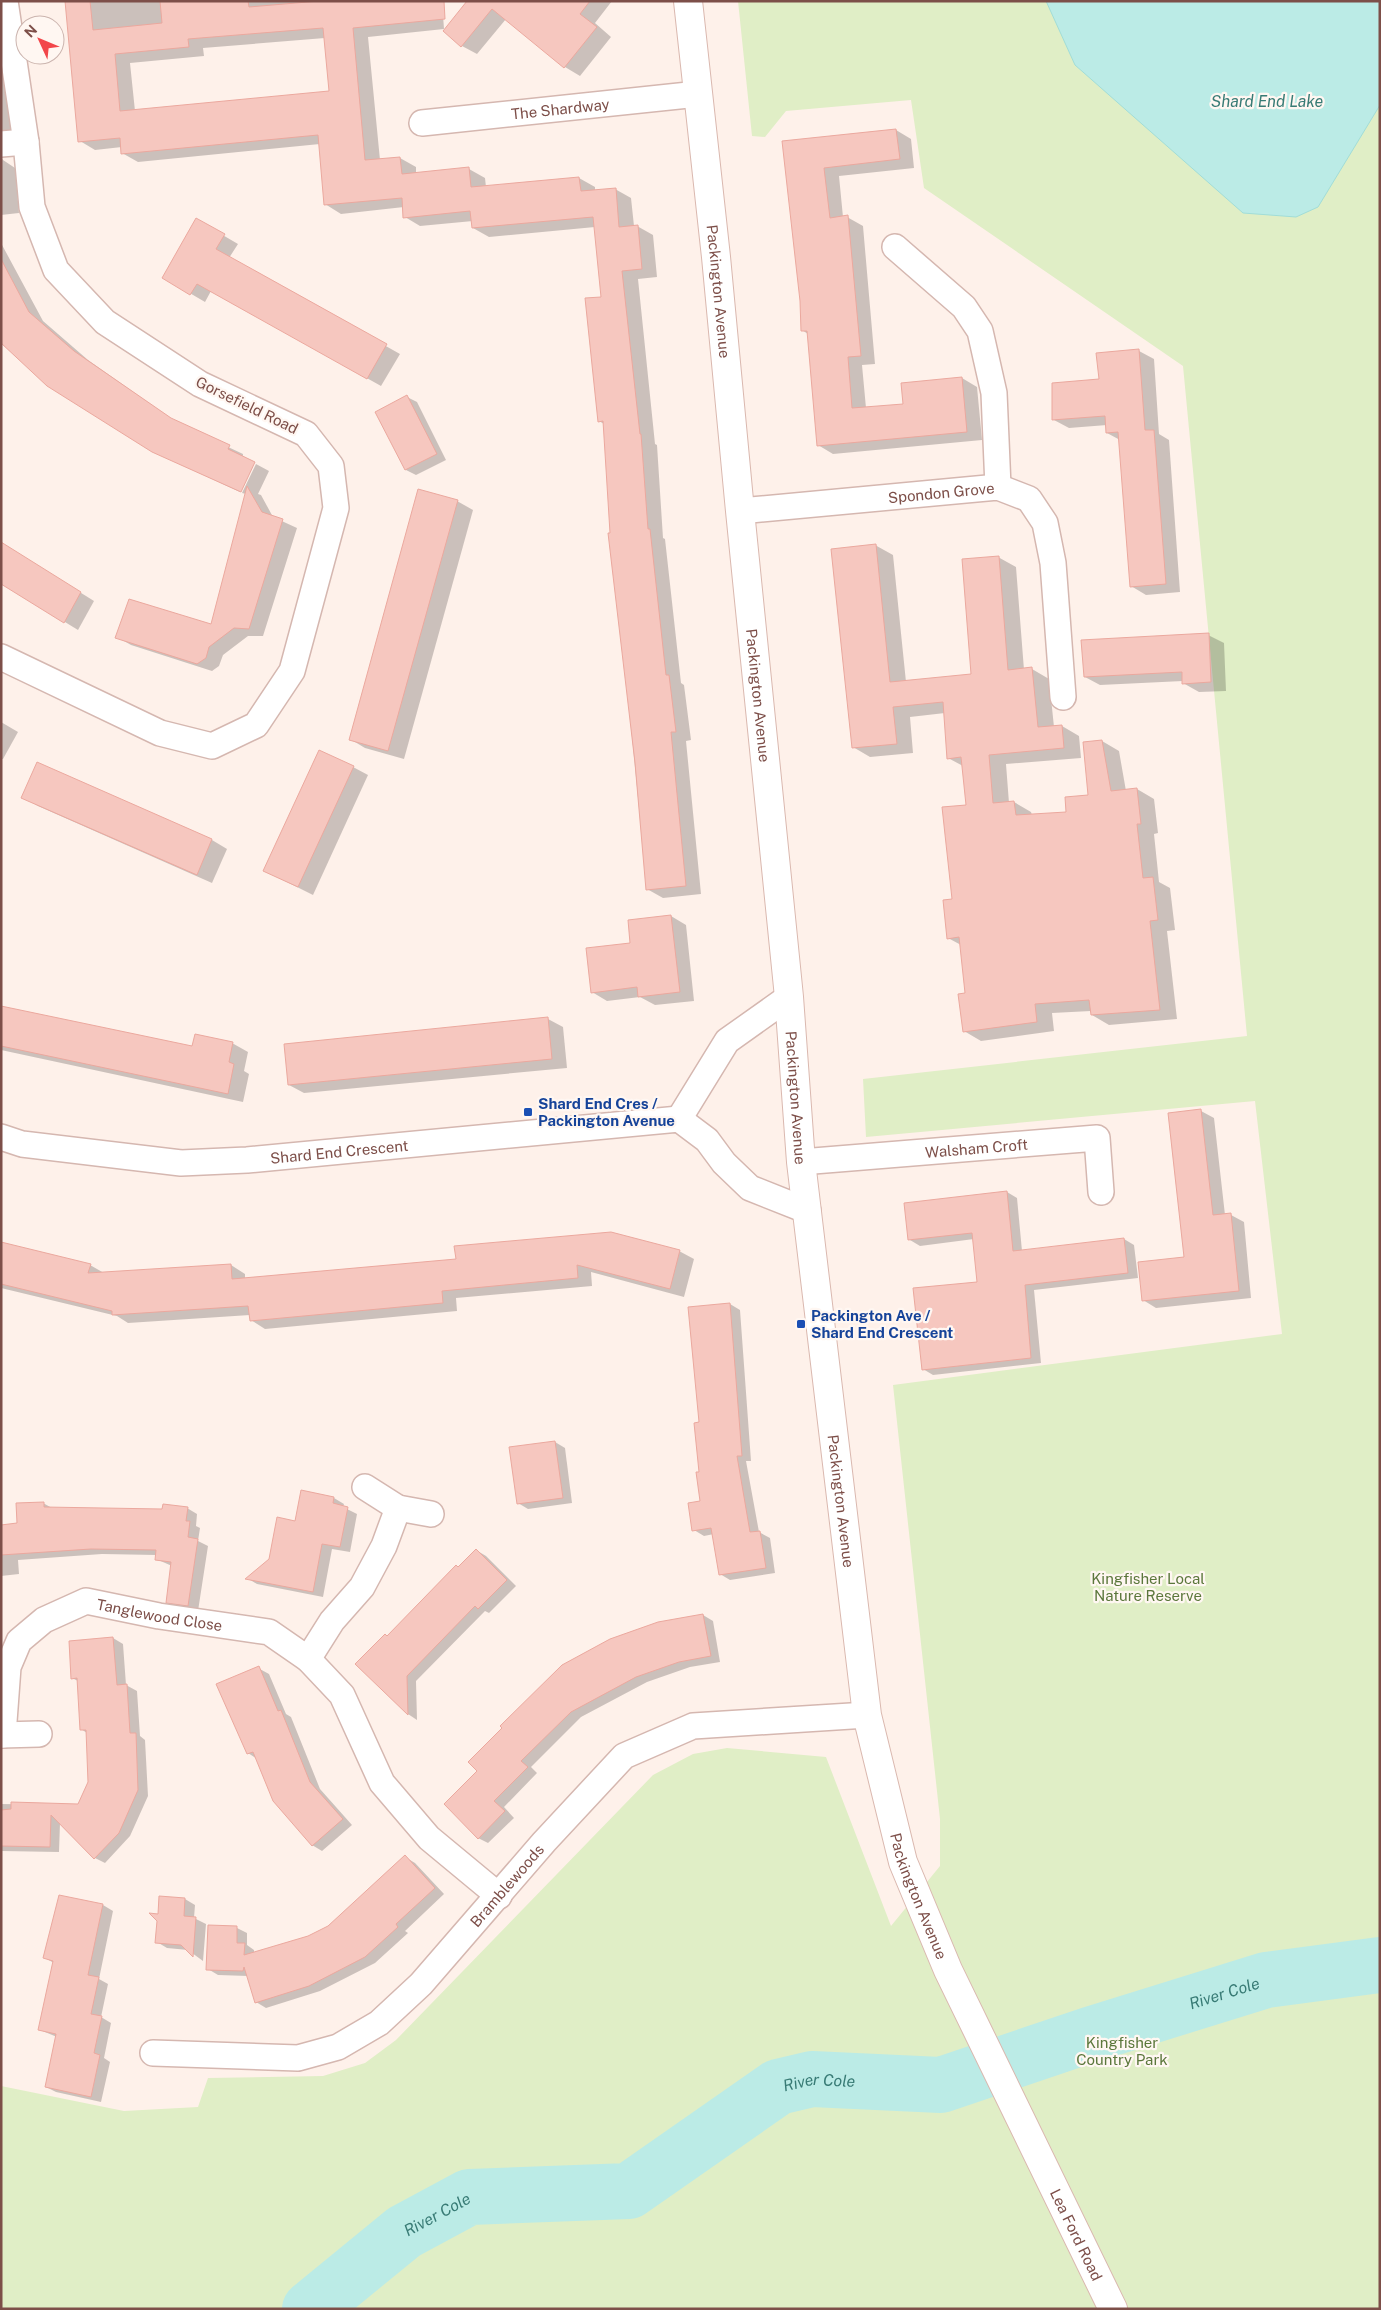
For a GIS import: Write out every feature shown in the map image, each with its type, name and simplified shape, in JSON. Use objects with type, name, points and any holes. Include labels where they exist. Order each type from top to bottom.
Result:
[{"type":"street","name":"Gorsefield Road","points":[[1,657],[160,733],[212,746],[256,725],[292,671],[336,508],[332,466],[306,434],[200,384],[113,328],[105,322],[56,270],[32,207],[13,143],[5,1]]},
{"type":"street","name":"Packington Avenue","points":[[688,1],[716,258],[789,997],[802,1162],[868,1715],[903,1862],[948,1970],[1042,2162]]},
{"type":"street","name":"The Shardway","points":[[422,123],[698,94]]},
{"type":"street","points":[[895,247],[964,307],[980,331],[994,393],[998,487]]},
{"type":"street","name":"Spondon Grove","points":[[740,511],[998,487],[1029,499],[1045,523],[1053,563],[1062,697]]},
{"type":"street","points":[[789,997],[727,1041],[679,1119],[707,1140],[724,1163],[750,1188],[808,1211]]},
{"type":"street","name":"Shard End Crescent","points":[[1,1137],[22,1144],[181,1163],[246,1160],[679,1119]]},
{"type":"street","name":"Walsham Croft","points":[[802,1162],[1097,1138],[1101,1192]]},
{"type":"street","points":[[365,1487],[398,1508],[431,1514]]},
{"type":"street","points":[[308,1659],[332,1621],[362,1587],[384,1546],[398,1508]]},
{"type":"street","name":"Tanglewood Close","points":[[39,1734],[2,1735],[8,1667],[19,1641],[44,1620],[86,1602],[159,1616],[268,1632],[308,1659],[342,1695],[382,1783],[429,1838],[499,1896]]},
{"type":"street","name":"Bramblewoods","points":[[153,2053],[298,2058],[338,2047],[379,2023],[421,1984],[544,1842],[624,1756],[693,1726],[868,1715]]},
{"type":"street","name":"Lea Ford Road","points":[[1042,2162],[1113,2309]]},
{"type":"green space","name":"Kingfisher Country Park","points":[[738,1],[1380,1],[1380,2309],[1,2309],[1,2086],[124,2111],[198,2107],[208,2078],[323,2076],[365,2063],[396,2040],[653,1775],[693,1754],[727,1748],[826,1757],[891,1926],[940,1866],[940,1819],[893,1385],[1282,1334],[1255,1101],[866,1137],[863,1079],[1247,1036],[1183,366],[924,188],[911,100],[786,111],[765,137],[752,136]]},
{"type":"water","name":"Shard End Lake","points":[[1046,1],[1380,1],[1380,105],[1318,207],[1296,217],[1243,213],[1075,65]]},
{"type":"building","points":[[65,1],[90,1],[93,30],[162,23],[160,1],[248,1],[249,7],[319,1],[444,1],[445,19],[353,28],[365,160],[400,157],[402,174],[469,167],[471,187],[579,177],[581,191],[616,188],[619,227],[638,225],[642,269],[622,271],[641,434],[648,529],[650,529],[666,675],[669,675],[676,732],[671,732],[686,886],[646,890],[635,763],[608,533],[610,533],[603,421],[598,422],[585,298],[601,297],[593,217],[472,228],[470,211],[403,218],[402,198],[324,205],[318,135],[121,154],[120,138],[78,142]],"holes":[[[323,28],[329,91],[120,111],[115,54],[189,47],[188,39]]]},
{"type":"building","points":[[467,1],[590,1],[580,14],[597,27],[564,68],[492,9],[461,47],[443,31]]},
{"type":"building","points":[[896,129],[900,159],[824,168],[830,218],[848,215],[861,356],[848,357],[852,408],[903,404],[901,383],[962,377],[967,432],[817,446],[807,331],[801,331],[800,301],[782,141]]},
{"type":"building","points":[[196,218],[225,234],[216,249],[387,344],[367,379],[197,284],[190,295],[162,278]]},
{"type":"building","points":[[1,259],[29,312],[74,351],[171,418],[230,445],[228,449],[255,462],[241,492],[152,452],[47,386],[1,343]]},
{"type":"building","points":[[1139,349],[1145,430],[1154,430],[1166,584],[1130,587],[1118,432],[1106,433],[1105,416],[1052,420],[1052,383],[1099,379],[1096,353]]},
{"type":"building","points":[[407,395],[437,454],[405,470],[375,412]]},
{"type":"building","points":[[247,486],[262,512],[283,519],[249,629],[234,628],[209,647],[206,658],[197,664],[115,638],[129,599],[211,624]]},
{"type":"building","points":[[418,489],[458,500],[388,751],[349,740]]},
{"type":"building","points":[[1,542],[81,592],[64,623],[1,584]]},
{"type":"building","points":[[876,544],[890,682],[971,674],[962,559],[999,556],[1008,670],[1032,667],[1038,727],[1062,725],[1064,748],[989,755],[993,803],[1014,801],[1016,815],[1066,812],[1065,797],[1088,795],[1083,742],[1102,740],[1111,791],[1137,788],[1141,824],[1137,824],[1143,878],[1153,877],[1158,920],[1150,921],[1160,1010],[1091,1015],[1089,1000],[1035,1004],[1037,1022],[963,1032],[958,994],[965,993],[959,937],[947,939],[943,900],[952,899],[942,807],[966,805],[961,757],[947,759],[943,702],[893,707],[897,744],[852,748],[831,549]]},
{"type":"building","points":[[1209,633],[1211,682],[1182,684],[1182,672],[1084,677],[1081,640]]},
{"type":"building","points":[[319,750],[354,766],[298,887],[263,871]]},
{"type":"building","points":[[37,762],[212,839],[197,875],[21,798]]},
{"type":"building","points":[[671,915],[680,992],[638,997],[637,987],[591,993],[586,948],[630,943],[628,920]]},
{"type":"building","points":[[1,1006],[192,1046],[195,1034],[233,1042],[229,1062],[234,1064],[228,1094],[1,1046]]},
{"type":"building","points":[[548,1017],[552,1059],[288,1085],[284,1044]]},
{"type":"building","points":[[1201,1109],[1213,1215],[1231,1213],[1239,1291],[1142,1301],[1138,1262],[1184,1257],[1168,1113]]},
{"type":"building","points":[[1007,1191],[1013,1251],[1124,1238],[1128,1273],[1025,1285],[1031,1358],[922,1370],[913,1288],[977,1282],[972,1233],[908,1240],[904,1203]]},
{"type":"building","points":[[611,1232],[680,1250],[670,1289],[577,1265],[578,1278],[442,1291],[443,1303],[250,1321],[248,1306],[112,1315],[112,1311],[1,1284],[1,1242],[91,1264],[88,1273],[231,1264],[232,1279],[456,1259],[454,1246]]},
{"type":"building","points":[[730,1303],[742,1456],[737,1456],[750,1532],[760,1531],[766,1568],[719,1575],[711,1528],[692,1531],[688,1503],[700,1501],[696,1472],[699,1472],[694,1423],[699,1422],[688,1307]]},
{"type":"building","points":[[555,1441],[563,1498],[517,1504],[509,1447]]},
{"type":"building","points":[[301,1490],[334,1497],[333,1503],[348,1507],[340,1547],[322,1544],[313,1592],[245,1579],[269,1559],[277,1517],[295,1521]]},
{"type":"building","points":[[44,1502],[44,1507],[162,1509],[163,1504],[188,1507],[186,1521],[190,1521],[188,1537],[198,1539],[188,1606],[166,1603],[171,1562],[155,1560],[156,1550],[91,1549],[1,1555],[1,1525],[17,1523],[16,1503]]},
{"type":"building","points":[[476,1549],[507,1580],[478,1609],[475,1606],[407,1676],[408,1715],[355,1664],[385,1634],[387,1636],[456,1565],[458,1567]]},
{"type":"building","points":[[703,1614],[711,1656],[679,1662],[636,1677],[571,1712],[521,1761],[528,1767],[494,1801],[505,1811],[478,1839],[444,1804],[477,1771],[468,1762],[502,1728],[500,1726],[562,1665],[610,1639],[658,1622]]},
{"type":"building","points":[[113,1637],[117,1685],[127,1684],[130,1733],[136,1733],[138,1790],[119,1833],[94,1859],[51,1815],[50,1847],[1,1846],[1,1810],[11,1809],[11,1802],[78,1804],[88,1782],[86,1730],[80,1730],[77,1678],[71,1679],[69,1641]]},
{"type":"building","points":[[259,1666],[278,1711],[281,1710],[310,1782],[343,1819],[312,1846],[273,1801],[253,1752],[247,1754],[216,1684]]},
{"type":"building","points":[[405,1855],[435,1888],[396,1924],[398,1927],[365,1957],[309,1986],[255,2003],[244,1967],[243,1971],[206,1970],[208,1925],[237,1926],[237,1943],[245,1943],[244,1955],[308,1936],[328,1926]]},
{"type":"building","points":[[59,1895],[103,1904],[88,1975],[99,1977],[91,2014],[102,2016],[94,2053],[100,2055],[91,2097],[45,2087],[56,2034],[38,2030],[53,1961],[43,1958]]},
{"type":"building","points":[[159,1896],[185,1898],[184,1916],[196,1917],[193,1957],[181,1945],[155,1943],[157,1921],[149,1913],[158,1914]]},
{"type":"waterway","name":"River Cole","points":[[310,2309],[404,2232],[469,2197],[629,2191],[778,2087],[812,2079],[941,2085],[1089,2035],[1266,1980],[1380,1965]]},
{"type":"place","name":"Shard End Cres / Packington Avenue","points":[[528,1112]]},
{"type":"place","name":"Packington Ave / Shard End Crescent","points":[[801,1324]]},
{"type":"park label","name":"Kingfisher Local Nature Reserve","points":[[1148,1586]]}]
